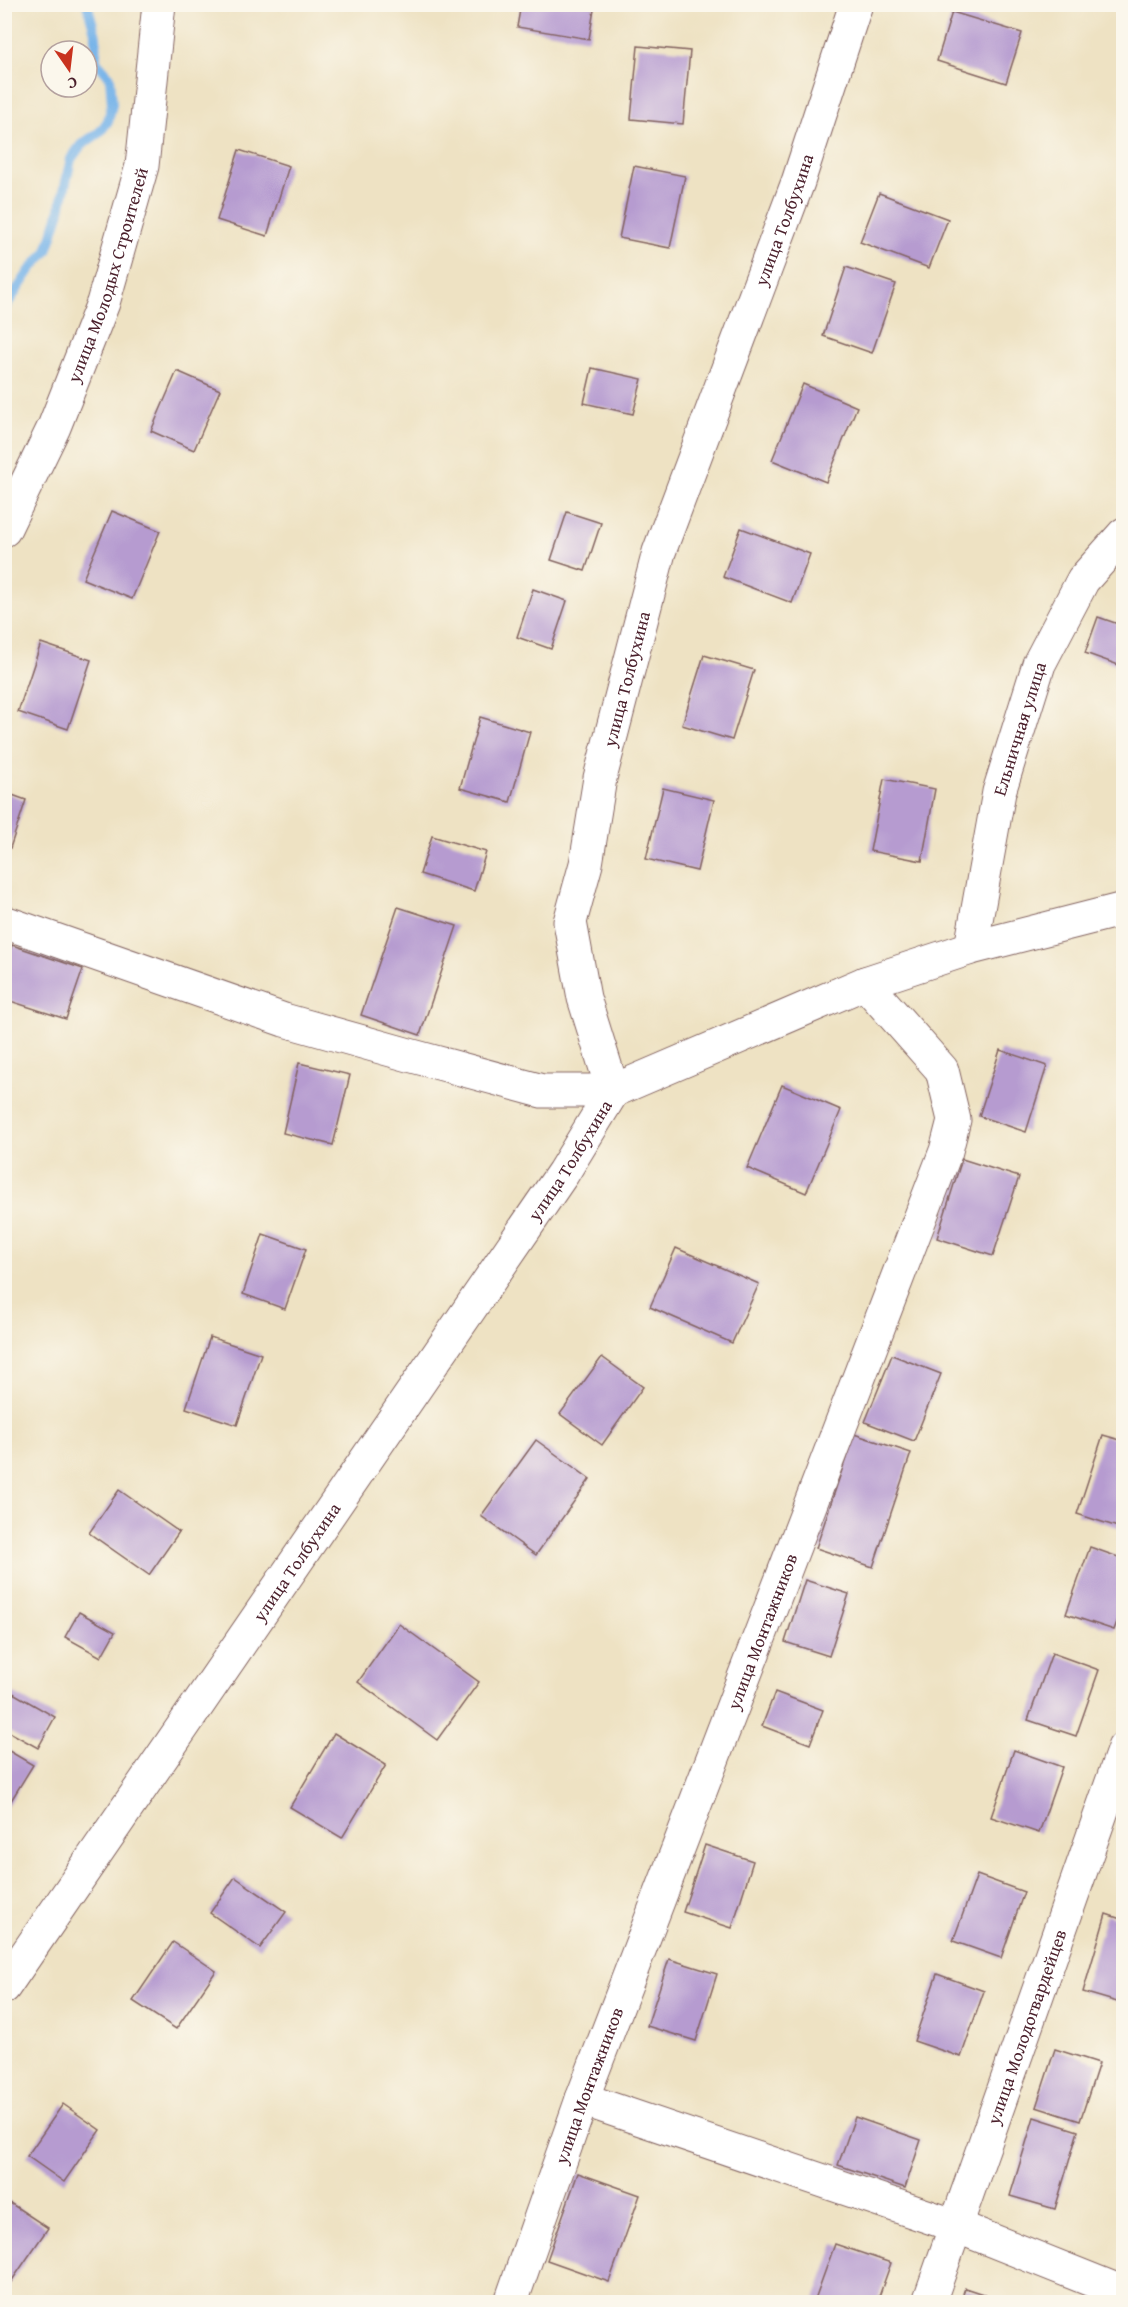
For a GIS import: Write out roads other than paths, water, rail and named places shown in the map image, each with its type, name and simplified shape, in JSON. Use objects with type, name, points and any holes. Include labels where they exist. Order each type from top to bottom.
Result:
[{"type":"street","name":"улица Молодых Строителей","points":[[4,530],[54,427],[103,303],[142,166],[159,4]]},
{"type":"street","name":"улица Толбухина","points":[[4,1987],[563,1173],[613,1091],[584,998],[570,922],[586,864],[600,778],[659,552],[798,182],[856,4]]},
{"type":"street","name":"Ельничная улица","points":[[971,948],[999,792],[1038,664],[1083,580],[1124,534]]},
{"type":"street","points":[[4,922],[284,1020],[409,1055],[542,1091],[613,1091],[865,982],[971,948],[1124,909]]},
{"type":"street","name":"улица Монтажников","points":[[511,2302],[582,2099],[946,1151],[954,1120],[942,1070],[865,982]]},
{"type":"street","name":"улица Молодогвардейцев","points":[[929,2302],[1124,1749]]},
{"type":"street","points":[[582,2099],[956,2226],[1124,2293]]},
{"type":"waterway","points":[[4,309],[31,269],[47,251],[59,214],[71,159],[81,145],[100,132],[108,121],[112,104],[110,77],[96,61],[96,36],[87,4]]}]
